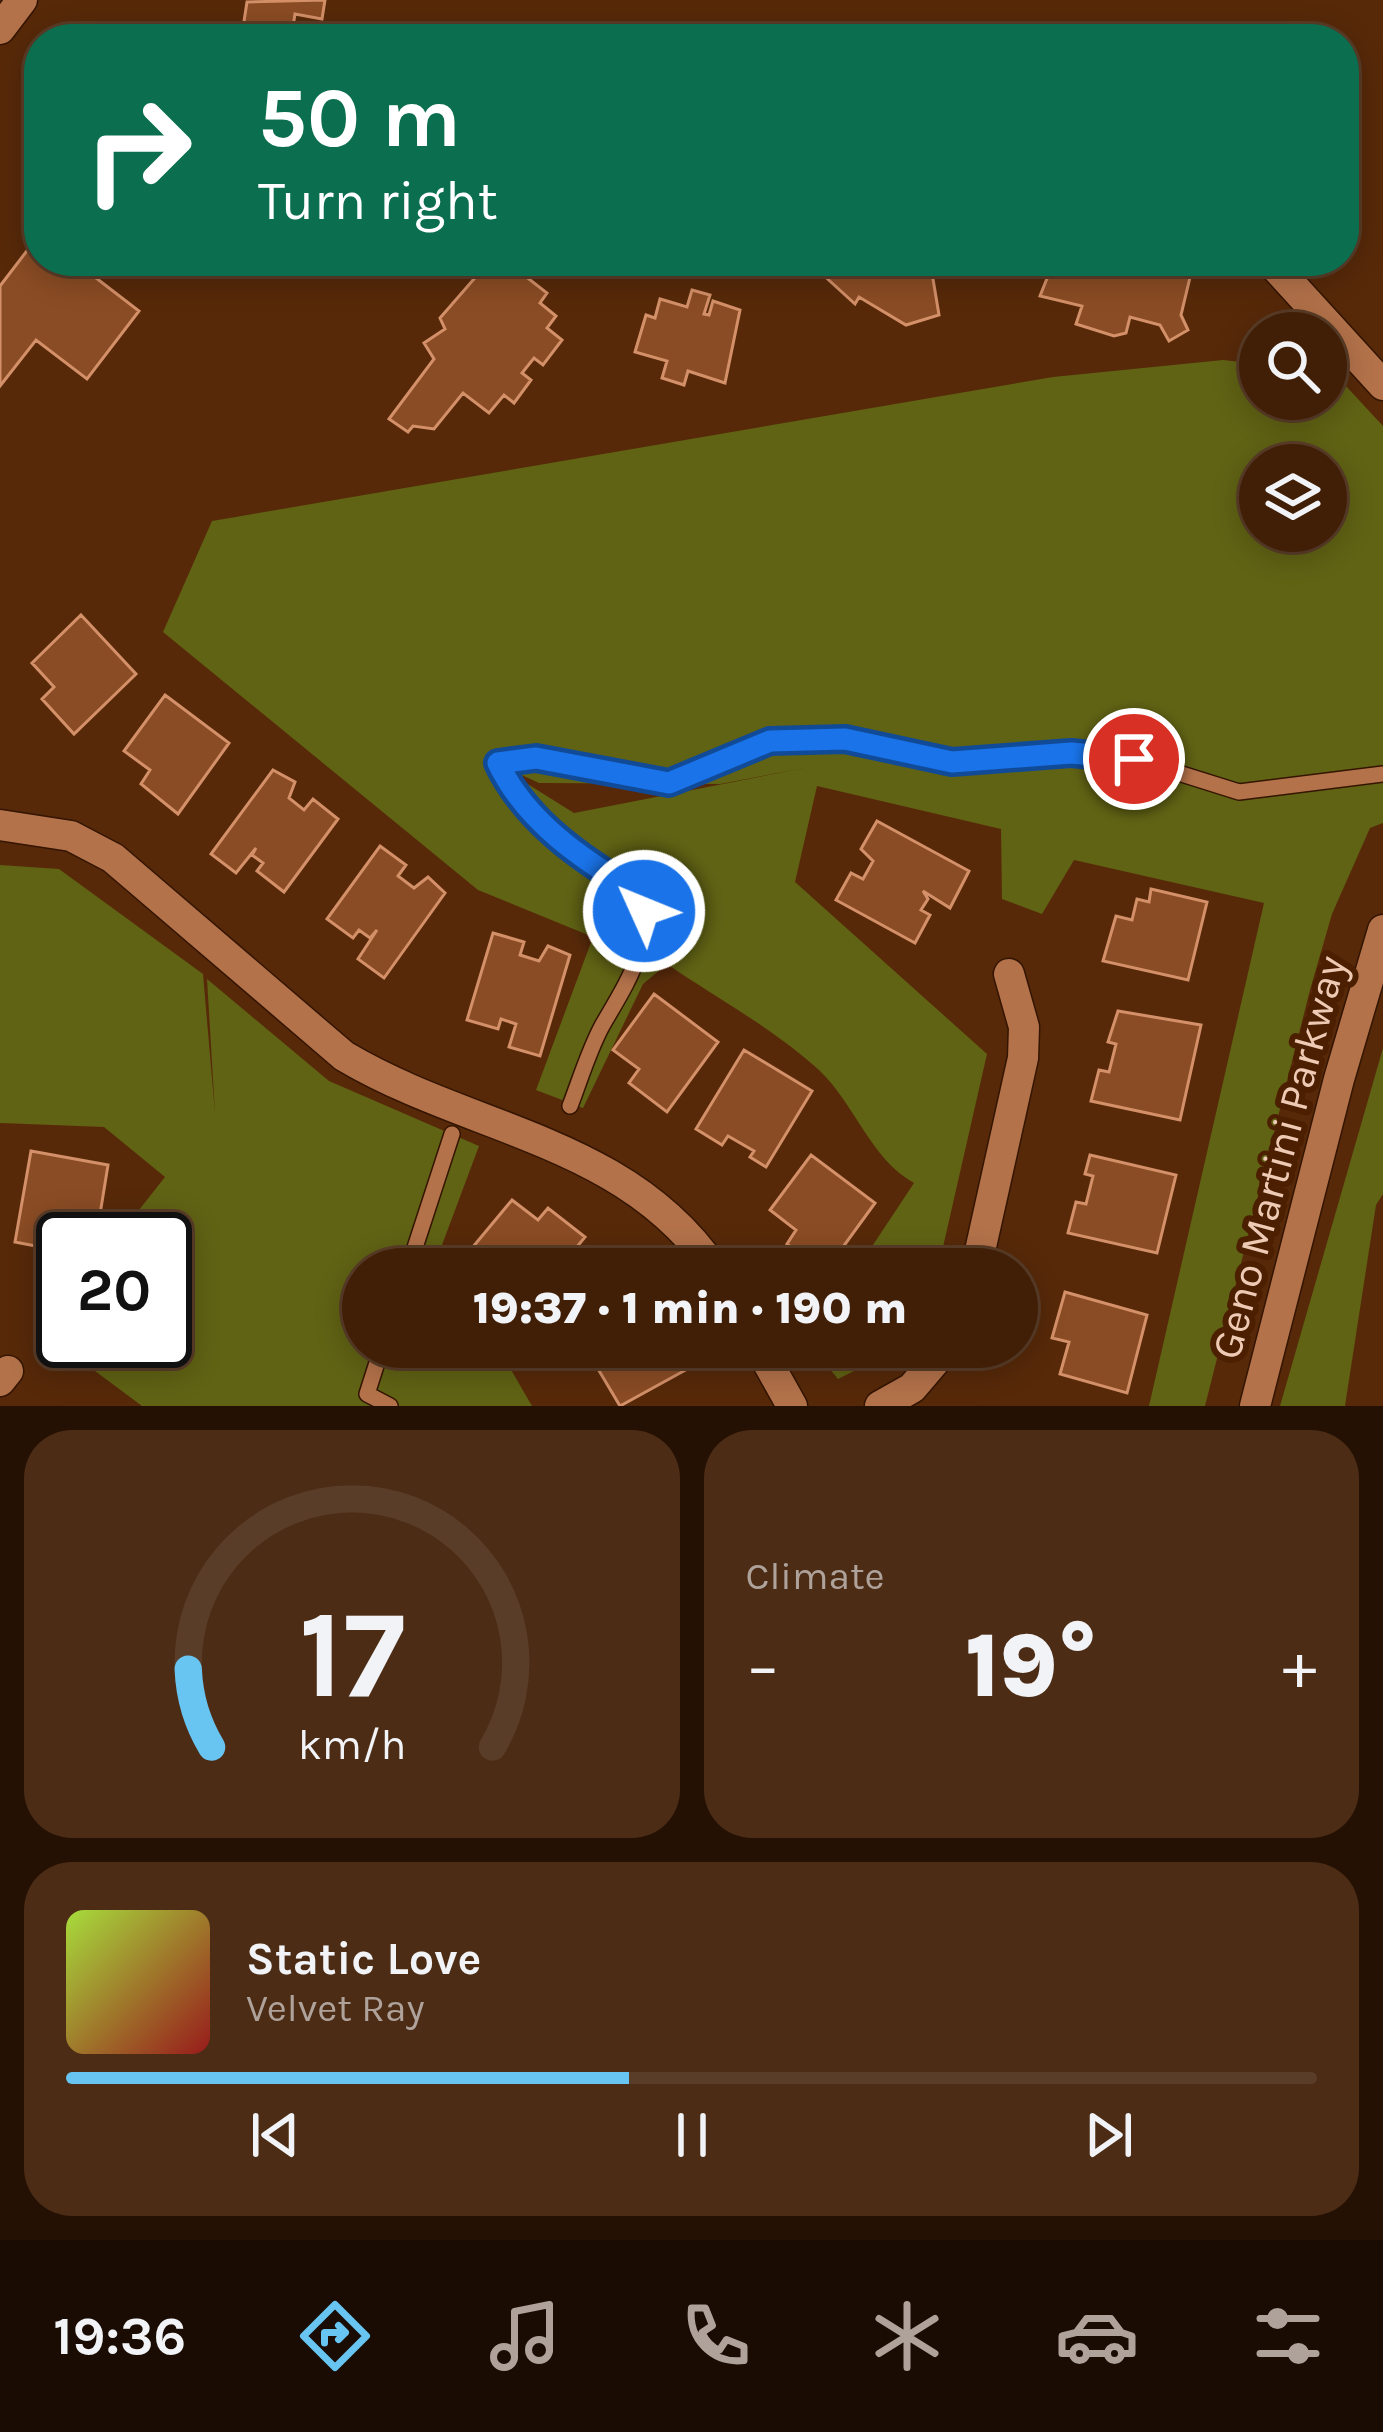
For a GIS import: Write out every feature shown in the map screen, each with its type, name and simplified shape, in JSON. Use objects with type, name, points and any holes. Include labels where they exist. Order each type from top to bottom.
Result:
[{"type":"street","points":[[0,29],[22,0]]},
{"type":"street","points":[[1284,276],[1383,385]]},
{"type":"street","points":[[0,825],[71,836],[112,858],[344,1056],[382,1078],[593,1161],[670,1214],[697,1248]]},
{"type":"street","name":"Geno Martini Parkway","points":[[1255,1406],[1339,1079],[1383,930]]},
{"type":"street","points":[[981,1248],[1022,1058],[1024,1027],[1009,974]]},
{"type":"street","points":[[771,1368],[793,1406]]},
{"type":"street","points":[[880,1406],[911,1388],[928,1368]]},
{"type":"lane","points":[[570,1106],[602,1027],[633,975],[644,911],[638,893],[586,862],[548,829],[511,790],[498,763],[536,758],[669,783],[770,741],[845,739],[952,762],[1071,753],[1134,759],[1239,792],[1383,774]]},
{"type":"lane","points":[[415,1248],[452,1134]]},
{"type":"lane","points":[[375,1368],[367,1394],[388,1406]]},
{"type":"lane","points":[[364,1406],[378,1401],[388,1406]]},
{"type":"shaded area","points":[[1239,362],[1239,420],[1347,420],[1347,387],[1383,426],[1383,823],[1370,828],[1332,914],[1205,1406],[1149,1406],[1264,903],[1074,860],[1042,914],[1002,899],[1001,829],[817,786],[795,882],[987,1054],[943,1248],[871,1248],[914,1183],[874,1146],[820,1071],[765,1028],[667,964],[643,984],[583,1108],[536,1090],[593,937],[478,890],[163,632],[212,521],[1053,377]],"holes":[[[489,760],[539,783],[720,784],[815,766],[574,813]]]},
{"type":"shaded area","points":[[0,865],[59,869],[203,974],[215,1113],[207,979],[329,1081],[479,1146],[441,1248],[342,1248],[342,1368],[510,1368],[532,1406],[142,1406],[91,1368],[192,1368],[192,1212],[137,1212],[165,1177],[104,1127],[0,1123]]},
{"type":"shaded area","points":[[1383,1048],[1383,1194],[1376,1205],[1345,1406],[1280,1406]]},
{"type":"shaded area","points":[[829,1368],[860,1368],[838,1379]]},
{"type":"building","points":[[325,0],[322,19],[295,14],[293,24],[244,24],[247,2]]},
{"type":"building","points":[[24,255],[24,276],[94,276],[139,311],[87,379],[36,340],[0,386],[0,286]]},
{"type":"building","points":[[477,276],[525,276],[547,293],[540,303],[556,316],[547,328],[562,340],[543,365],[534,358],[522,373],[531,380],[514,403],[504,395],[489,413],[463,393],[434,429],[413,426],[408,432],[389,419],[434,359],[424,343],[445,329],[440,318]]},
{"type":"building","points":[[824,276],[932,276],[939,315],[906,325],[859,297],[855,304]]},
{"type":"building","points":[[1048,276],[1190,276],[1181,315],[1188,330],[1169,341],[1160,325],[1130,317],[1126,333],[1114,336],[1076,324],[1082,306],[1040,296]]},
{"type":"building","points":[[692,290],[710,295],[704,314],[709,315],[713,301],[740,310],[725,383],[688,371],[684,385],[662,378],[667,361],[635,352],[646,315],[655,318],[660,299],[687,307]]},
{"type":"building","points":[[81,615],[136,674],[74,734],[42,699],[54,687],[32,663]]},
{"type":"building","points":[[165,695],[229,743],[178,814],[141,784],[150,770],[124,751]]},
{"type":"building","points":[[273,770],[295,782],[289,798],[304,810],[313,799],[338,819],[284,892],[257,871],[263,863],[252,855],[256,848],[236,873],[211,854]]},
{"type":"building","points":[[877,821],[969,871],[950,908],[923,891],[928,899],[921,910],[930,915],[915,943],[836,900],[851,873],[863,879],[873,861],[861,849]]},
{"type":"building","points":[[380,846],[406,865],[398,876],[414,888],[428,877],[445,893],[384,978],[358,959],[377,930],[370,938],[359,930],[353,938],[327,919]]},
{"type":"building","points":[[1151,889],[1207,902],[1188,980],[1103,961],[1116,916],[1132,920],[1137,899],[1149,902]]},
{"type":"building","points":[[493,933],[524,942],[520,955],[539,961],[548,946],[570,955],[540,1056],[509,1047],[516,1024],[501,1019],[498,1029],[467,1020]]},
{"type":"building","points":[[654,994],[718,1042],[667,1112],[629,1083],[639,1069],[613,1050]]},
{"type":"building","points":[[1118,1011],[1201,1025],[1180,1120],[1091,1101],[1099,1070],[1109,1072],[1116,1044],[1108,1042]]},
{"type":"building","points":[[744,1050],[812,1091],[766,1167],[750,1157],[754,1151],[728,1136],[722,1145],[696,1129]]},
{"type":"building","points":[[31,1151],[108,1165],[100,1212],[36,1212],[36,1246],[15,1242]]},
{"type":"building","points":[[811,1155],[875,1203],[842,1248],[792,1248],[787,1244],[796,1230],[770,1210]]},
{"type":"building","points":[[1090,1155],[1176,1175],[1157,1253],[1068,1233],[1076,1202],[1086,1204],[1093,1176],[1085,1174]]},
{"type":"building","points":[[512,1200],[538,1220],[548,1208],[585,1237],[576,1248],[472,1248]]},
{"type":"building","points":[[1065,1292],[1147,1315],[1127,1393],[1060,1374],[1069,1342],[1052,1338]]},
{"type":"building","points":[[597,1368],[689,1368],[620,1406]]},
{"type":"route","points":[[644,911],[638,893],[586,862],[548,829],[511,790],[498,763],[536,758],[669,783],[770,741],[845,739],[952,762],[1071,753],[1134,759]]}]
